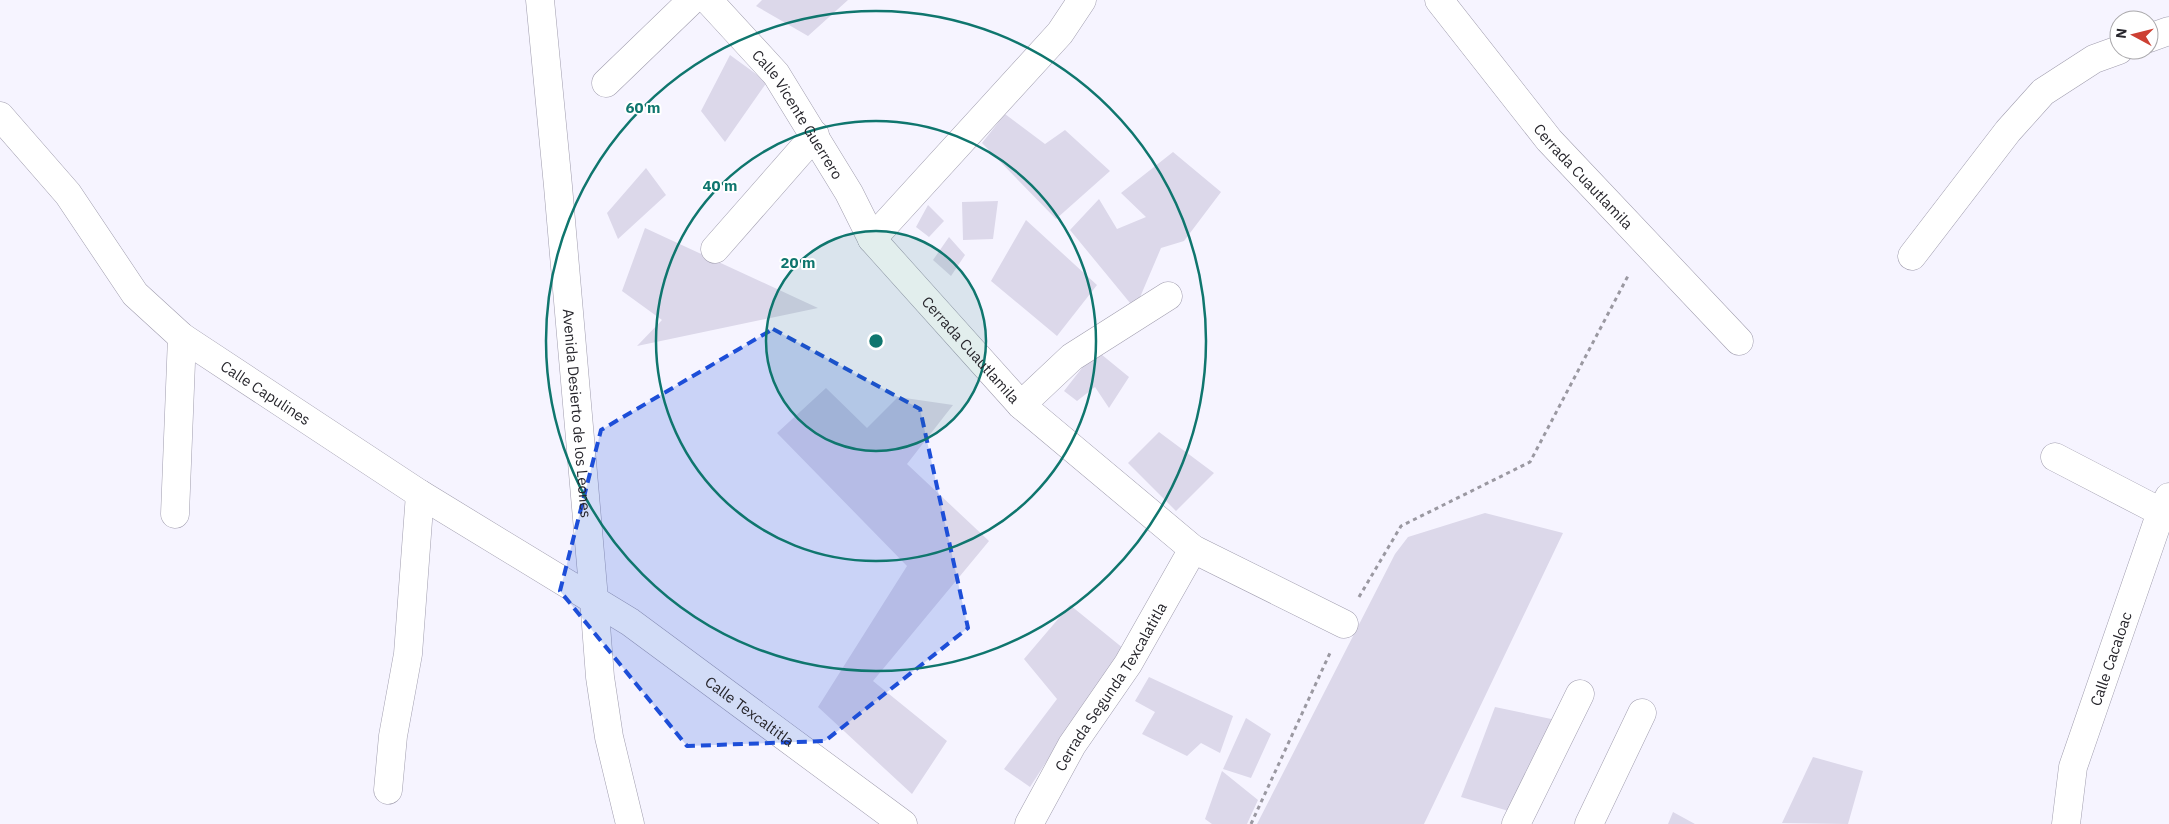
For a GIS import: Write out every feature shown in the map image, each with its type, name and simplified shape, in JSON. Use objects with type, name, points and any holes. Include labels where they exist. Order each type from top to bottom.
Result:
[{"type":"street","name":"Avenida Desierto de los Leones","points":[[540,0],[600,677],[609,737],[630,824]]},
{"type":"street","points":[[606,83],[692,0]]},
{"type":"street","name":"Calle Vicente Guerrero","points":[[708,0],[776,74],[815,134],[849,193],[872,239]]},
{"type":"street","points":[[872,239],[1060,33],[1082,0]]},
{"type":"street","name":"Cerrada Cuautlamila","points":[[1439,0],[1549,140],[1739,341]]},
{"type":"street","points":[[1912,256],[2008,132],[2043,92],[2094,59],[2109,54]]},
{"type":"street","name":"Calle Capulines","points":[[0,116],[68,194],[135,294],[182,337],[420,494],[594,599]]},
{"type":"street","points":[[715,249],[815,134]]},
{"type":"street","name":"Cerrada Cuautlamila","points":[[872,239],[1021,405],[1193,549],[1344,624]]},
{"type":"street","points":[[1021,405],[1072,357],[1168,296]]},
{"type":"street","points":[[175,514],[182,337]]},
{"type":"street","points":[[2055,457],[2165,504]]},
{"type":"street","points":[[388,790],[393,736],[408,654],[420,494]]},
{"type":"street","name":"Calle Cacaloac","points":[[2066,824],[2073,767],[2165,504]]},
{"type":"street","name":"Cerrada Segunda Texcalatitla","points":[[1029,824],[1072,745],[1128,664],[1193,549]]},
{"type":"street","name":"Calle Texcaltitla","points":[[594,599],[630,622],[904,824]]},
{"type":"street","points":[[1516,824],[1580,694]]},
{"type":"street","points":[[1590,824],[1642,713]]},
{"type":"path","points":[[1251,824],[1344,624],[1401,526],[1530,462],[1646,242]]},
{"type":"highlighted area","points":[[773,329],[920,409],[968,628],[825,741],[687,746],[560,591],[601,430]]},
{"type":"building","points":[[762,0],[848,0],[808,36],[756,6]]},
{"type":"building","points":[[730,55],[767,82],[725,142],[701,111]]},
{"type":"building","points":[[1005,114],[1045,144],[1065,130],[1110,171],[1056,219],[982,143]]},
{"type":"building","points":[[1173,152],[1221,192],[1184,241],[1161,248],[1135,309],[1070,230],[1099,199],[1117,229],[1146,217],[1121,193]]},
{"type":"building","points":[[646,168],[666,195],[618,239],[607,213]]},
{"type":"building","points":[[998,201],[993,239],[963,240],[962,202]]},
{"type":"building","points":[[928,205],[944,221],[929,237],[916,227]]},
{"type":"building","points":[[1026,220],[1097,285],[1057,336],[991,281]]},
{"type":"building","points":[[645,228],[818,308],[637,346],[662,320],[622,291]]},
{"type":"building","points":[[949,237],[965,255],[951,276],[933,260]]},
{"type":"building","points":[[1096,350],[1129,377],[1109,408],[1095,387],[1077,401],[1064,391]]},
{"type":"building","points":[[826,388],[867,428],[898,397],[953,405],[907,464],[989,541],[873,681],[947,741],[912,794],[818,707],[907,566],[777,433]]},
{"type":"building","points":[[1159,432],[1214,473],[1176,511],[1128,463]]},
{"type":"building","points":[[1485,513],[1563,533],[1424,824],[1257,824],[1395,554],[1408,537]]},
{"type":"building","points":[[1070,605],[1129,653],[1074,719],[1030,787],[1004,769],[1057,699],[1024,659]]},
{"type":"building","points":[[1149,677],[1233,716],[1220,753],[1201,743],[1187,756],[1142,734],[1155,712],[1135,701]]},
{"type":"building","points":[[1495,707],[1556,720],[1512,812],[1461,797]]},
{"type":"building","points":[[1246,718],[1271,734],[1251,778],[1223,769]]},
{"type":"building","points":[[1813,757],[1863,771],[1848,824],[1782,823]]},
{"type":"building","points":[[1222,771],[1258,800],[1247,824],[1212,824],[1205,819]]},
{"type":"building","points":[[1673,812],[1695,824],[1668,824]]}]
